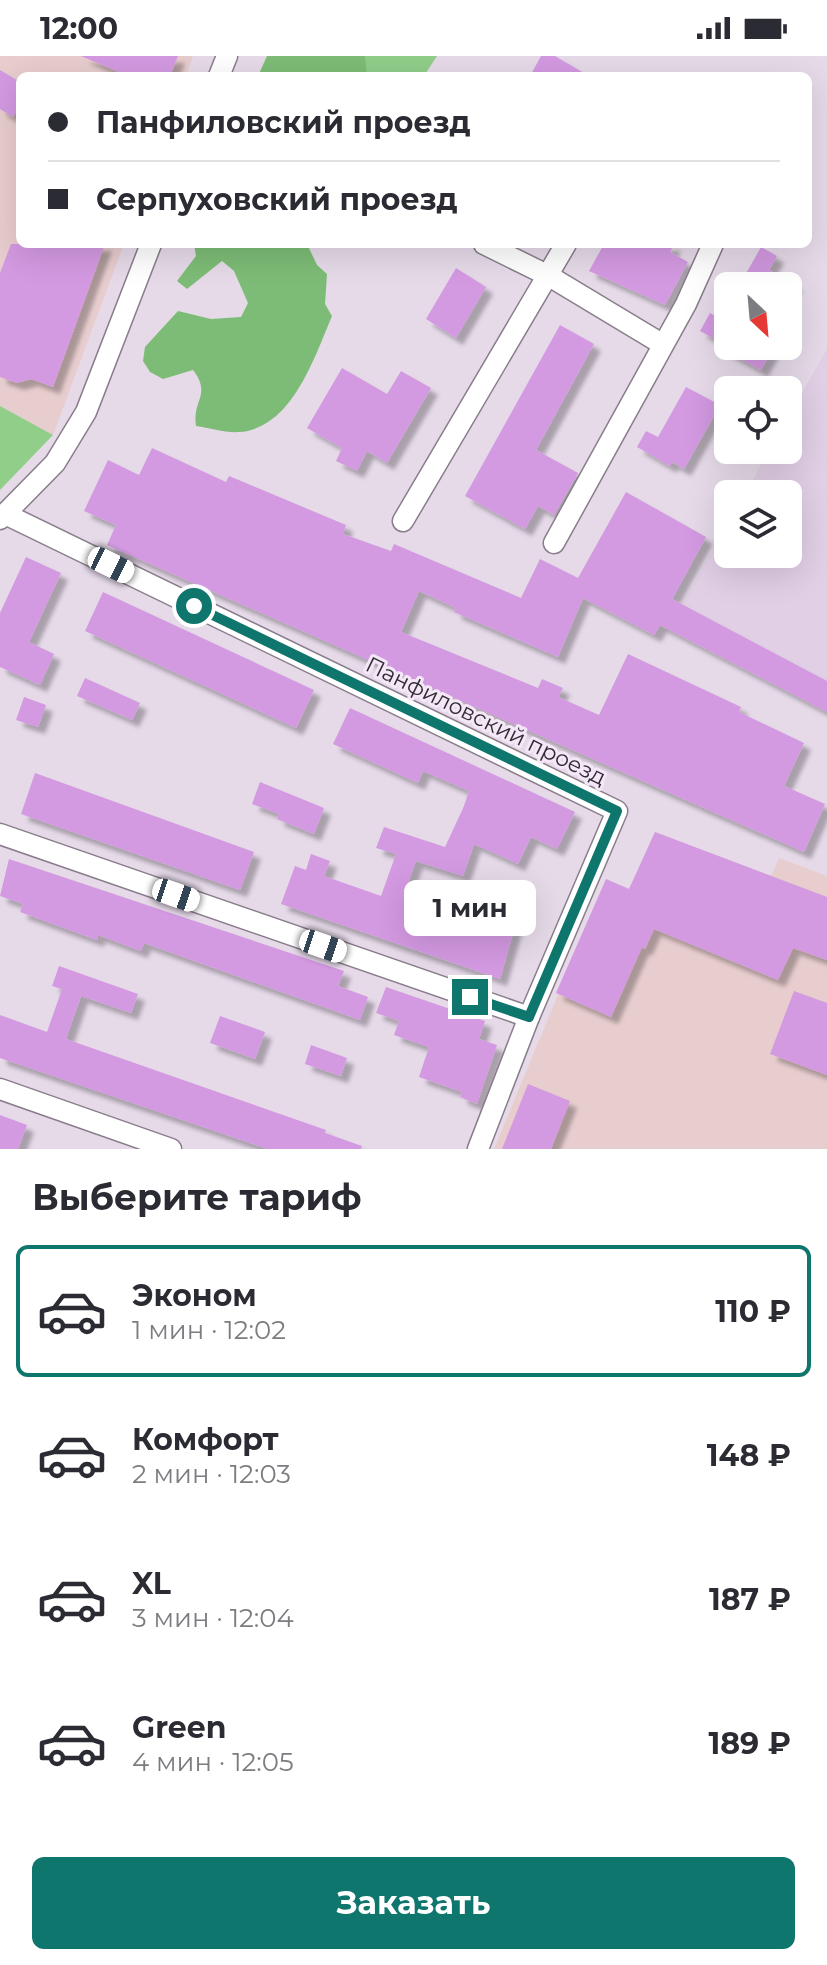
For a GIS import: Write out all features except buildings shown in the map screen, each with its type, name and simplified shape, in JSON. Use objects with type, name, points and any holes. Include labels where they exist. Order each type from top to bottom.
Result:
[{"type":"street","points":[[3,517],[55,463],[86,412],[149,248]]},
{"type":"street","points":[[492,248],[549,276],[662,344]]},
{"type":"street","points":[[403,521],[564,248]]},
{"type":"street","points":[[554,543],[686,304],[711,248]]},
{"type":"street","name":"Панфиловский проезд","points":[[3,517],[617,811],[529,1017],[478,1149]]},
{"type":"street","points":[[0,834],[529,1017]]},
{"type":"street","points":[[0,1089],[171,1149]]},
{"type":"shaded area","points":[[0,56],[193,56],[187,72],[16,72],[16,248],[123,248],[53,435],[0,406]]},
{"type":"shaded area","points":[[827,349],[827,681],[682,605],[714,548],[714,568],[802,568],[802,480],[753,480],[761,464],[802,464],[802,393]]},
{"type":"shaded area","points":[[655,832],[771,876],[779,858],[827,876],[827,1149],[494,1149],[606,879],[629,889]]},
{"type":"green space","points":[[267,56],[365,56],[367,72],[260,72]]},
{"type":"green space","points":[[274,56],[437,56],[427,72],[267,72]]},
{"type":"green space","points":[[195,248],[309,248],[317,265],[327,274],[325,304],[332,316],[318,351],[287,405],[258,428],[234,432],[196,426],[201,386],[193,370],[163,379],[150,372],[143,361],[145,347],[178,311],[211,319],[241,317],[248,303],[234,271],[222,261],[187,289],[177,281],[196,256]]},
{"type":"green space","points":[[0,406],[53,435],[0,490]]},
{"type":"route","points":[[194,606],[617,811],[529,1017],[470,997]]}]
